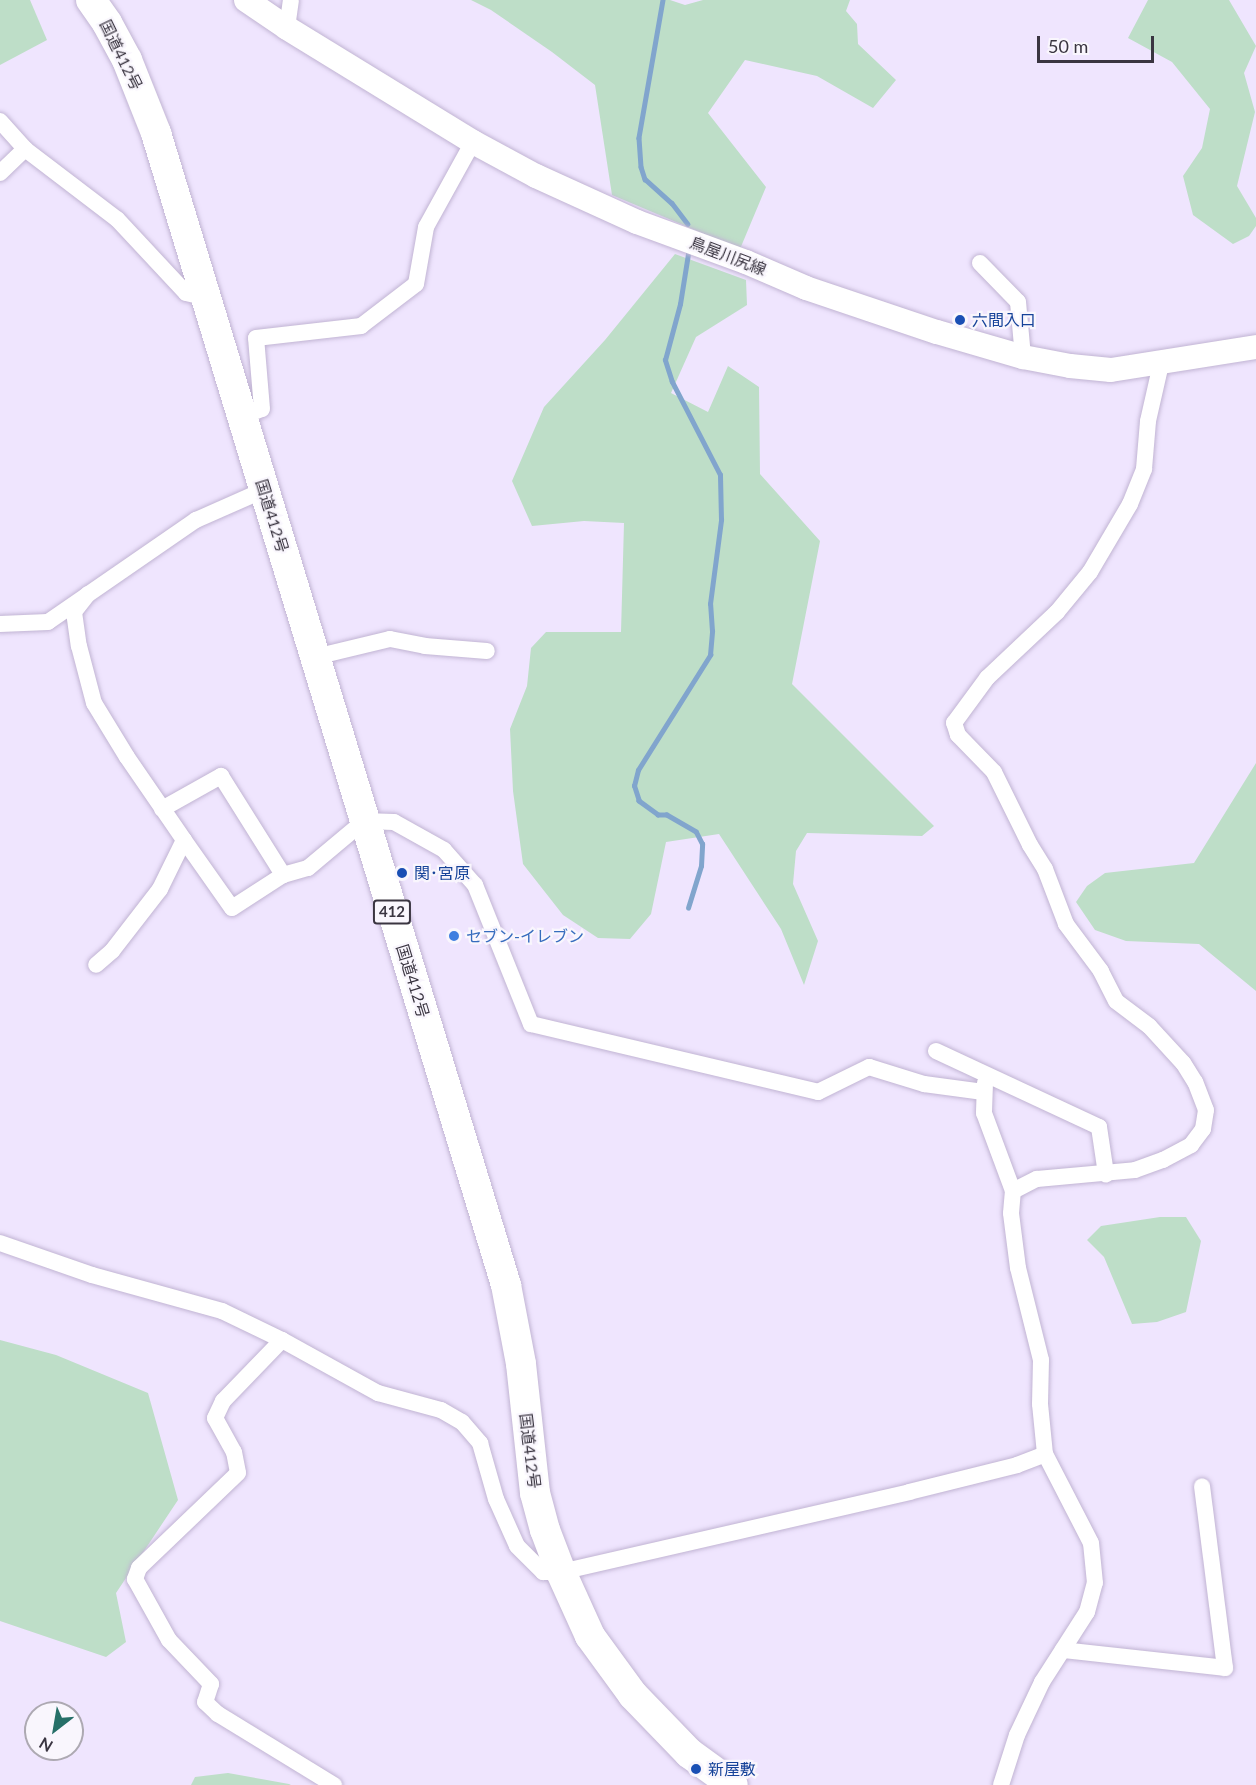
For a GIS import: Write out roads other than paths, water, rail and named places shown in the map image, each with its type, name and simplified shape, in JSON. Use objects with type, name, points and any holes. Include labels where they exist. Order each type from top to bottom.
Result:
[{"type":"highway","name":"国道412号","points":[[91,0],[107,23],[127,60],[156,133],[506,1285],[521,1364],[535,1493],[561,1572],[590,1636],[633,1695],[689,1753],[734,1785]]},
{"type":"main road","name":"鳥屋川尻線","points":[[246,0],[287,28],[473,142],[536,176],[637,222],[746,262],[806,288],[937,332],[1023,357],[1111,370],[1161,364],[1256,347]]},
{"type":"street","points":[[287,28],[291,0]]},
{"type":"street","points":[[0,121],[25,149],[117,219],[186,293],[207,298]]},
{"type":"street","points":[[241,417],[262,409],[256,338],[361,326],[416,284],[426,227],[473,142]]},
{"type":"street","points":[[0,173],[25,149]]},
{"type":"street","points":[[980,263],[1018,302],[1023,357]]},
{"type":"street","points":[[1013,1191],[1037,1179],[1135,1170],[1163,1160],[1191,1145],[1203,1129],[1206,1110],[1195,1082],[1183,1063],[1149,1026],[1116,1001],[1101,971],[1066,924],[1045,869],[1030,845],[994,772],[958,735],[954,723],[987,678],[1057,612],[1090,572],[1130,504],[1144,469],[1148,421],[1161,364]]},
{"type":"street","points":[[0,624],[48,622],[196,520],[264,490]]},
{"type":"street","points":[[88,594],[74,612],[79,646],[94,703],[162,809],[232,908],[283,875],[308,868],[364,821],[394,822],[444,850],[476,885],[531,1024],[818,1092],[869,1067],[924,1084],[983,1092]]},
{"type":"street","points":[[315,657],[390,639],[425,646],[487,651]]},
{"type":"street","points":[[162,809],[221,776],[283,875]]},
{"type":"street","points":[[96,965],[112,951],[160,889],[183,840]]},
{"type":"street","points":[[936,1051],[1100,1127],[1107,1174]]},
{"type":"street","points":[[987,1075],[983,1092],[984,1113],[1013,1191],[1011,1213],[1018,1268],[1041,1360],[1040,1404],[1045,1454],[1091,1543],[1095,1583],[1087,1612],[1042,1682],[1017,1735],[1001,1785]]},
{"type":"street","points":[[0,1243],[92,1275],[222,1311],[282,1340],[378,1393],[441,1410],[462,1422],[480,1443],[496,1499],[517,1546],[543,1572],[561,1572],[1017,1465],[1045,1454]]},
{"type":"street","points":[[282,1340],[223,1401],[215,1418],[234,1452],[238,1473],[139,1568],[135,1579],[169,1640],[211,1684],[205,1702],[218,1714],[334,1785]]},
{"type":"street","points":[[1063,1650],[1225,1668],[1202,1486]]},
{"type":"waterway","points":[[663,0],[639,138],[641,167],[645,179],[672,203],[688,224]]},
{"type":"waterway","points":[[688,254],[680,304],[665,360],[672,382],[720,475],[721,520],[710,604],[712,631],[710,655],[638,770],[634,786],[639,801],[658,815],[667,815],[696,832],[702,844],[701,866],[688,908]]},
{"type":"place","name":"六間入口","points":[[960,320]]},
{"type":"place","name":"関･宮原","points":[[402,873]]},
{"type":"place","name":"セブン-イレブン","points":[[454,936]]},
{"type":"place","name":"新屋敷","points":[[696,1769]]}]
